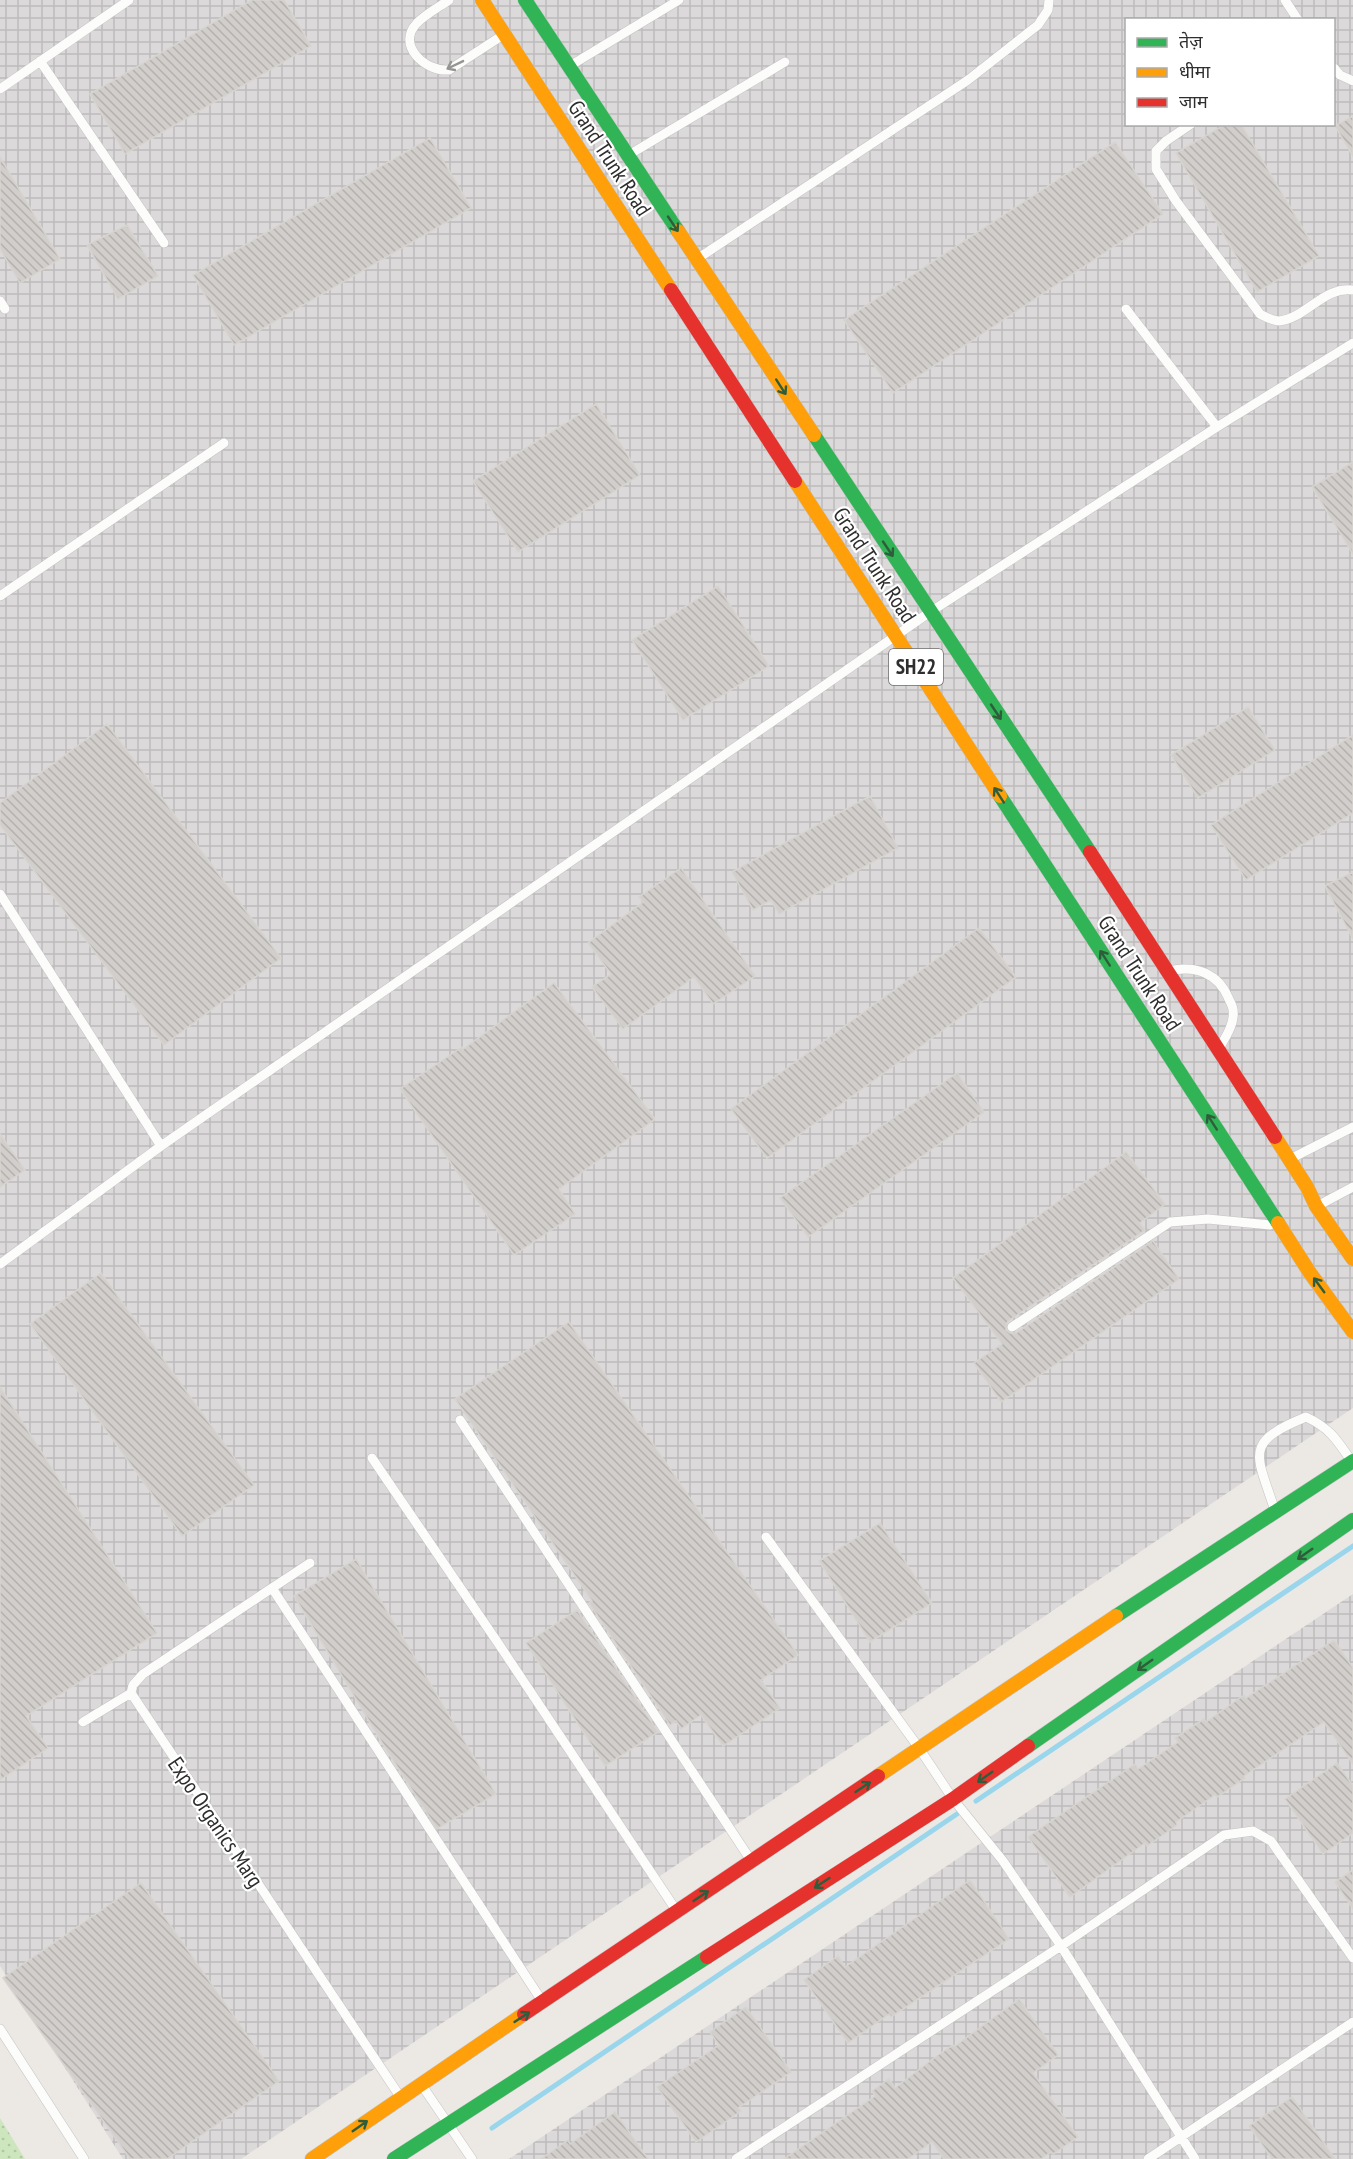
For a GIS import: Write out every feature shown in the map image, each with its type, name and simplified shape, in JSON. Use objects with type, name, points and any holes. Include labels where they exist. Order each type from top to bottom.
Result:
[{"type":"main road","name":"Grand Trunk Road","points":[[482,0],[896,636],[1092,927],[1194,1085],[1279,1226],[1353,1332]]},
{"type":"main road","name":"Grand Trunk Road","points":[[525,0],[930,612],[1120,908],[1168,971],[1218,1049],[1223,1067],[1289,1160],[1316,1206],[1353,1259]]},
{"type":"main road","points":[[312,2159],[919,1748],[1352,1461]]},
{"type":"main road","points":[[394,2159],[953,1799],[1353,1521]]},
{"type":"lane","points":[[0,89],[129,0]]},
{"type":"lane","points":[[449,0],[417,23],[413,30],[410,40],[412,50],[426,65],[448,70],[504,34]]},
{"type":"lane","points":[[569,66],[679,0]]},
{"type":"lane","points":[[697,259],[968,80],[1038,25],[1048,10],[1049,0]]},
{"type":"lane","points":[[1285,0],[1297,18]]},
{"type":"lane","points":[[40,61],[164,243]]},
{"type":"lane","points":[[628,156],[785,62]]},
{"type":"lane","points":[[1335,69],[1340,75],[1353,81]]},
{"type":"lane","points":[[1188,126],[1156,151],[1156,169],[1176,201],[1260,314],[1276,321],[1294,316],[1330,293],[1343,288],[1353,290]]},
{"type":"lane","points":[[1126,309],[1217,426]]},
{"type":"lane","points":[[0,1264],[161,1146],[930,612],[1217,426],[1353,343]]},
{"type":"lane","points":[[0,596],[224,442]]},
{"type":"lane","points":[[0,894],[161,1146]]},
{"type":"lane","points":[[1168,971],[1186,968],[1205,971],[1224,988],[1233,1010],[1229,1033],[1218,1049]]},
{"type":"lane","points":[[1289,1160],[1353,1127]]},
{"type":"lane","points":[[1316,1206],[1353,1187]]},
{"type":"lane","points":[[1012,1327],[1170,1222],[1208,1219],[1279,1226]]},
{"type":"lane","points":[[1275,1511],[1258,1454],[1262,1443],[1278,1428],[1306,1417],[1321,1424],[1332,1433],[1352,1461]]},
{"type":"lane","points":[[460,1420],[752,1862]]},
{"type":"lane","points":[[372,1458],[677,1912]]},
{"type":"lane","points":[[766,1537],[919,1748],[953,1799],[1003,1861],[1061,1946],[1195,2159]]},
{"type":"lane","points":[[83,1722],[131,1693],[133,1685],[143,1674],[310,1563]]},
{"type":"lane","points":[[272,1588],[543,2003]]},
{"type":"lane","name":"Expo Organics Marg","points":[[131,1693],[401,2098]]},
{"type":"lane","points":[[736,2159],[1061,1946],[1224,1835],[1253,1831],[1271,1841],[1353,1958]]},
{"type":"lane","points":[[1148,2159],[1353,2022]]},
{"type":"lane","points":[[0,2030],[84,2159]]},
{"type":"lane","points":[[421,2084],[472,2159]]},
{"type":"shaded area","points":[[0,0],[1353,0],[1353,1408],[241,2159],[123,2159],[0,1966]]},
{"type":"shaded area","points":[[1353,1594],[1353,2159],[509,2159]]},
{"type":"green space","points":[[0,2118],[25,2159],[0,2159]]},
{"type":"building","points":[[252,0],[284,0],[311,46],[125,154],[90,94]]},
{"type":"building","points":[[1353,116],[1353,156],[1335,126]]},
{"type":"building","points":[[1223,126],[1242,126],[1319,256],[1257,292],[1176,153]]},
{"type":"building","points":[[430,138],[471,208],[234,345],[193,275]]},
{"type":"building","points":[[1115,142],[1163,214],[893,393],[844,320]]},
{"type":"building","points":[[0,157],[60,259],[20,283],[0,249]]},
{"type":"building","points":[[127,225],[158,276],[118,299],[87,245]]},
{"type":"building","points":[[596,404],[640,475],[518,552],[473,481]]},
{"type":"building","points":[[1353,462],[1353,554],[1312,487]]},
{"type":"building","points":[[718,586],[769,666],[683,720],[632,640]]},
{"type":"building","points":[[1248,707],[1275,750],[1198,798],[1171,755]]},
{"type":"building","points":[[107,724],[281,958],[164,1045],[0,825],[0,803]]},
{"type":"building","points":[[1353,735],[1353,813],[1246,880],[1211,825]]},
{"type":"building","points":[[870,796],[898,848],[779,914],[771,900],[753,910],[732,872]]},
{"type":"building","points":[[681,868],[755,976],[713,1004],[694,977],[623,1029],[592,987],[611,974],[588,943],[643,902],[639,897]]},
{"type":"building","points":[[1353,872],[1353,939],[1325,886]]},
{"type":"building","points":[[979,928],[1016,977],[767,1158],[731,1109]]},
{"type":"building","points":[[554,983],[655,1119],[559,1189],[575,1214],[514,1255],[400,1089],[462,1047],[463,1049]]},
{"type":"building","points":[[957,1073],[984,1112],[808,1237],[780,1198]]},
{"type":"building","points":[[0,1134],[25,1170],[0,1187]]},
{"type":"building","points":[[1126,1152],[1165,1204],[1140,1223],[1145,1230],[1008,1321],[1006,1330],[1016,1333],[1153,1241],[1179,1279],[1001,1402],[974,1363],[1002,1344],[953,1278]]},
{"type":"building","points":[[101,1273],[254,1485],[182,1536],[30,1324]]},
{"type":"building","points":[[569,1322],[798,1655],[761,1680],[780,1708],[723,1746],[701,1715],[681,1729],[676,1721],[670,1725],[589,1603],[592,1601],[455,1399]]},
{"type":"building","points":[[0,1387],[157,1633],[26,1716],[48,1748],[0,1780]]},
{"type":"building","points":[[880,1523],[932,1603],[870,1642],[819,1561]]},
{"type":"building","points":[[356,1559],[496,1794],[437,1829],[294,1596]]},
{"type":"building","points":[[577,1610],[658,1732],[605,1766],[526,1643]]},
{"type":"building","points":[[1334,1640],[1353,1668],[1353,1764],[1324,1722],[1217,1797],[1215,1795],[1176,1822],[1177,1825],[1147,1846],[1145,1843],[1070,1897],[1028,1837],[1135,1764],[1138,1769],[1178,1742],[1175,1738],[1204,1719],[1206,1722],[1244,1695],[1246,1698]]},
{"type":"building","points":[[1337,1763],[1353,1786],[1353,1833],[1323,1854],[1285,1799]]},
{"type":"building","points":[[1353,1870],[1353,1909],[1335,1882]]},
{"type":"building","points":[[970,1880],[1009,1939],[891,2017],[889,2014],[848,2043],[804,1980],[838,1956],[845,1967]]},
{"type":"building","points":[[141,1883],[279,2081],[167,2159],[130,2159],[3,1978]]},
{"type":"building","points":[[1019,1999],[1058,2055],[1033,2073],[1078,2137],[1053,2154],[1051,2152],[1041,2159],[944,2159],[932,2142],[908,2159],[784,2159],[875,2096],[872,2091],[889,2079],[895,2088]]},
{"type":"building","points":[[746,2007],[791,2072],[738,2108],[741,2111],[696,2142],[657,2087],[719,2045],[710,2032]]},
{"type":"building","points":[[1292,2097],[1335,2159],[1272,2159],[1249,2126]]},
{"type":"building","points":[[615,2112],[648,2159],[541,2159],[568,2140],[570,2144]]},
{"type":"waterway","points":[[976,1801],[1353,1546]]},
{"type":"waterway","points":[[492,2128],[957,1814]]},
{"type":"traffic: fast","points":[[525,0],[678,231]]},
{"type":"traffic: fast","points":[[814,435],[1090,852]]},
{"type":"traffic: fast","points":[[1000,796],[1278,1223]]},
{"type":"traffic: fast","points":[[1116,1616],[1353,1461]]},
{"type":"traffic: fast","points":[[1028,1746],[1353,1520]]},
{"type":"traffic: fast","points":[[394,2159],[707,1957]]},
{"type":"traffic: slow","points":[[482,0],[671,290]]},
{"type":"traffic: slow","points":[[678,231],[814,435]]},
{"type":"traffic: slow","points":[[795,481],[1000,796]]},
{"type":"traffic: slow","points":[[1275,1137],[1307,1187],[1316,1206],[1353,1259]]},
{"type":"traffic: slow","points":[[1278,1223],[1310,1273],[1353,1332]]},
{"type":"traffic: slow","points":[[878,1776],[1116,1616]]},
{"type":"traffic: slow","points":[[312,2159],[524,2014]]},
{"type":"traffic: jam","points":[[671,290],[795,481]]},
{"type":"traffic: jam","points":[[1090,852],[1275,1137]]},
{"type":"traffic: jam","points":[[707,1957],[953,1799],[1028,1746]]},
{"type":"traffic: jam","points":[[524,2014],[878,1776]]}]
